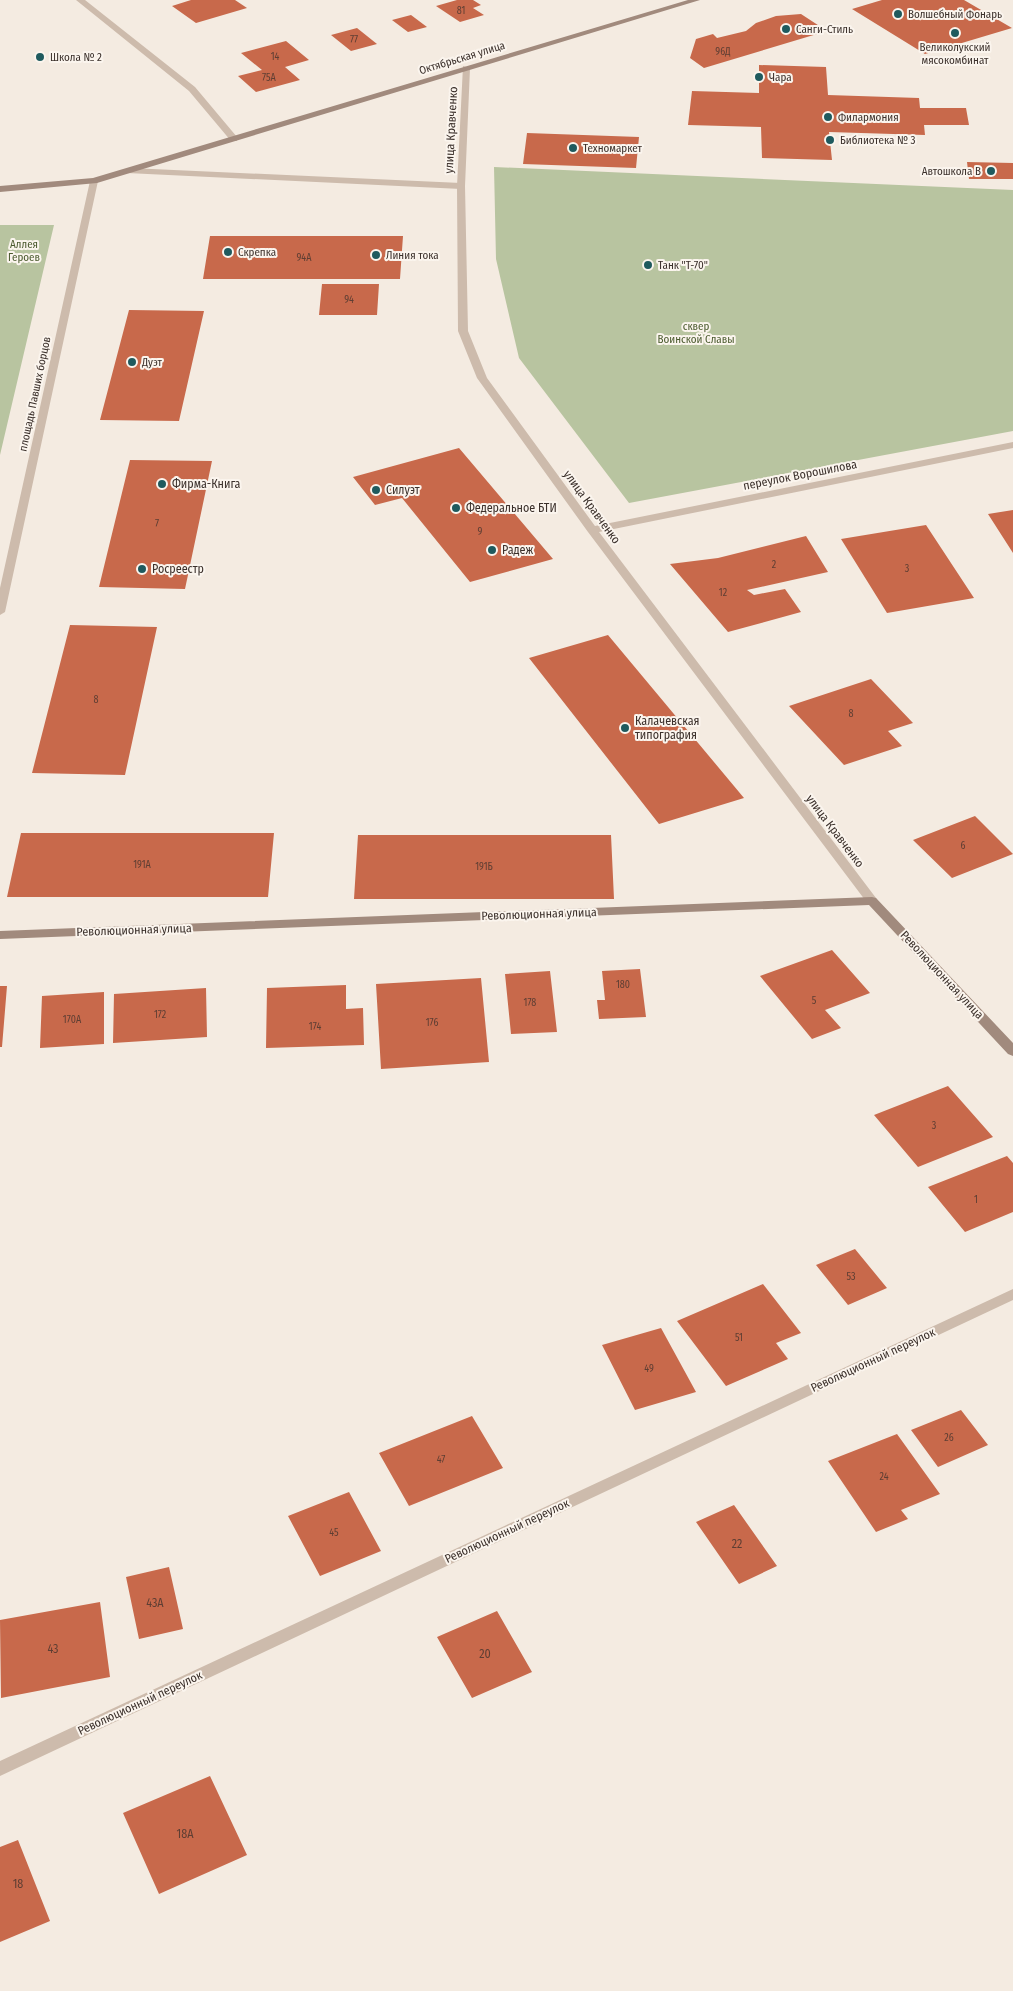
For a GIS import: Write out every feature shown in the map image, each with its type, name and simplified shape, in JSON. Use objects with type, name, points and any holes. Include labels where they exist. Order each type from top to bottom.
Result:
[{"type":"main road","name":"Октябрьская улица","points":[[0,189],[94,181],[696,0]]},
{"type":"main road","name":"Революционная улица","points":[[0,936],[872,901],[1013,1051]]},
{"type":"street","points":[[80,0],[192,89],[234,139]]},
{"type":"street","name":"улица Кравченко","points":[[466,68],[461,186],[463,330],[482,378],[592,530],[872,901]]},
{"type":"street","points":[[130,171],[461,186]]},
{"type":"street","name":"площадь Павших борцов","points":[[0,612],[94,181]]},
{"type":"street","name":"переулок Ворошилова","points":[[592,530],[1013,445]]},
{"type":"street","name":"Революционный переулок","points":[[0,1769],[1013,1294]]},
{"type":"green space","name":"сквер Воинской Славы","points":[[494,167],[1013,190],[1013,431],[629,503],[519,358],[496,259]]},
{"type":"green space","name":"Аллея Героев","points":[[0,225],[54,225],[0,455]]},
{"type":"building","points":[[191,0],[235,0],[247,8],[196,23],[172,6]]},
{"type":"building","points":[[457,0],[473,0],[481,5],[473,8],[484,15],[460,22],[436,6]]},
{"type":"building","points":[[882,0],[964,0],[1012,28],[925,54],[852,9]]},
{"type":"building","points":[[801,14],[827,31],[704,68],[690,58],[696,39],[713,34],[717,38],[746,31],[756,23],[776,16]]},
{"type":"building","points":[[411,15],[427,27],[408,32],[392,20]]},
{"type":"building","points":[[357,28],[377,44],[351,51],[331,35]]},
{"type":"building","points":[[286,41],[309,60],[285,67],[300,80],[256,92],[238,76],[262,70],[241,53]]},
{"type":"building","name":"Филармония","points":[[759,65],[826,67],[828,95],[919,98],[920,108],[966,108],[969,125],[924,125],[925,135],[829,132],[832,160],[762,158],[761,127],[688,125],[692,91],[759,93]]},
{"type":"building","points":[[527,133],[639,137],[636,168],[523,164]]},
{"type":"building","name":"Автошкола В","points":[[967,162],[1013,163],[1013,179],[969,179]]},
{"type":"building","points":[[210,236],[403,236],[400,279],[203,279]]},
{"type":"building","points":[[322,284],[379,284],[377,315],[319,315]]},
{"type":"building","points":[[129,310],[204,311],[179,421],[100,420]]},
{"type":"building","points":[[459,448],[553,559],[470,582],[402,498],[375,505],[353,477]]},
{"type":"building","points":[[130,460],[212,461],[185,589],[99,587]]},
{"type":"building","points":[[1013,510],[1013,553],[988,514]]},
{"type":"building","points":[[926,525],[974,598],[887,613],[841,539]]},
{"type":"building","points":[[806,536],[828,572],[747,590],[754,595],[785,589],[801,612],[728,632],[670,564],[718,558]]},
{"type":"building","points":[[70,625],[157,627],[125,775],[32,773]]},
{"type":"building","points":[[608,635],[744,798],[659,824],[529,658]]},
{"type":"building","points":[[871,679],[913,723],[888,731],[902,746],[844,765],[789,706]]},
{"type":"building","points":[[975,816],[1013,854],[952,878],[913,840]]},
{"type":"building","points":[[21,833],[274,833],[268,897],[7,897]]},
{"type":"building","points":[[358,835],[611,835],[614,899],[354,899]]},
{"type":"building","points":[[832,950],[870,993],[825,1010],[841,1028],[812,1039],[760,976]]},
{"type":"building","points":[[640,969],[646,1017],[599,1019],[597,1000],[605,1000],[602,971]]},
{"type":"building","points":[[550,971],[557,1032],[511,1034],[505,974]]},
{"type":"building","points":[[481,978],[489,1062],[381,1069],[376,984]]},
{"type":"building","points":[[346,985],[346,1009],[363,1008],[364,1045],[266,1048],[267,988]]},
{"type":"building","points":[[0,986],[7,986],[2,1047],[0,1047]]},
{"type":"building","points":[[206,988],[207,1037],[113,1043],[114,994]]},
{"type":"building","points":[[104,992],[104,1044],[40,1048],[42,996]]},
{"type":"building","points":[[948,1086],[993,1137],[918,1167],[874,1115]]},
{"type":"building","points":[[1007,1156],[1013,1163],[1013,1212],[965,1232],[928,1187]]},
{"type":"building","points":[[855,1249],[887,1288],[848,1305],[816,1265]]},
{"type":"building","points":[[763,1284],[801,1333],[776,1343],[788,1359],[726,1386],[677,1321]]},
{"type":"building","points":[[661,1328],[696,1392],[635,1410],[602,1345]]},
{"type":"building","points":[[961,1410],[988,1445],[938,1467],[911,1430]]},
{"type":"building","points":[[472,1416],[503,1468],[409,1506],[379,1453]]},
{"type":"building","points":[[897,1434],[940,1494],[901,1510],[908,1519],[876,1532],[828,1461]]},
{"type":"building","points":[[349,1492],[381,1551],[320,1576],[288,1516]]},
{"type":"building","points":[[734,1505],[777,1566],[739,1584],[696,1522]]},
{"type":"building","points":[[169,1567],[183,1629],[139,1639],[126,1577]]},
{"type":"building","points":[[100,1602],[110,1677],[1,1698],[0,1620]]},
{"type":"building","points":[[497,1611],[532,1672],[472,1698],[437,1637]]},
{"type":"building","points":[[210,1776],[247,1855],[159,1894],[123,1813]]},
{"type":"building","points":[[18,1840],[50,1921],[0,1942],[0,1847]]},
{"type":"place","name":"Волшебный Фонарь","points":[[898,14]]},
{"type":"place","name":"Санги-Стиль","points":[[786,29]]},
{"type":"place","name":"Великолукский мясокомбинат","points":[[955,33]]},
{"type":"place","name":"Школа № 2","points":[[40,57]]},
{"type":"place","name":"Чара","points":[[759,77]]},
{"type":"place","name":"Филармония","points":[[828,117]]},
{"type":"place","name":"Библиотека № 3","points":[[830,140]]},
{"type":"place","name":"Техномаркет","points":[[573,148]]},
{"type":"place","name":"Автошкола В","points":[[991,171]]},
{"type":"place","name":"Скрепка","points":[[228,252]]},
{"type":"place","name":"Линия тока","points":[[376,255]]},
{"type":"place","name":"Танк \"Т-70\"","points":[[648,265]]},
{"type":"place","name":"Дуэт","points":[[132,362]]},
{"type":"place","name":"Фирма-Книга","points":[[162,484]]},
{"type":"place","name":"Силуэт","points":[[376,490]]},
{"type":"place","name":"Федеральное БТИ","points":[[456,508]]},
{"type":"place","name":"Радеж","points":[[492,550]]},
{"type":"place","name":"Росреестр","points":[[142,569]]},
{"type":"place","name":"Калачевская типография","points":[[625,728]]}]
